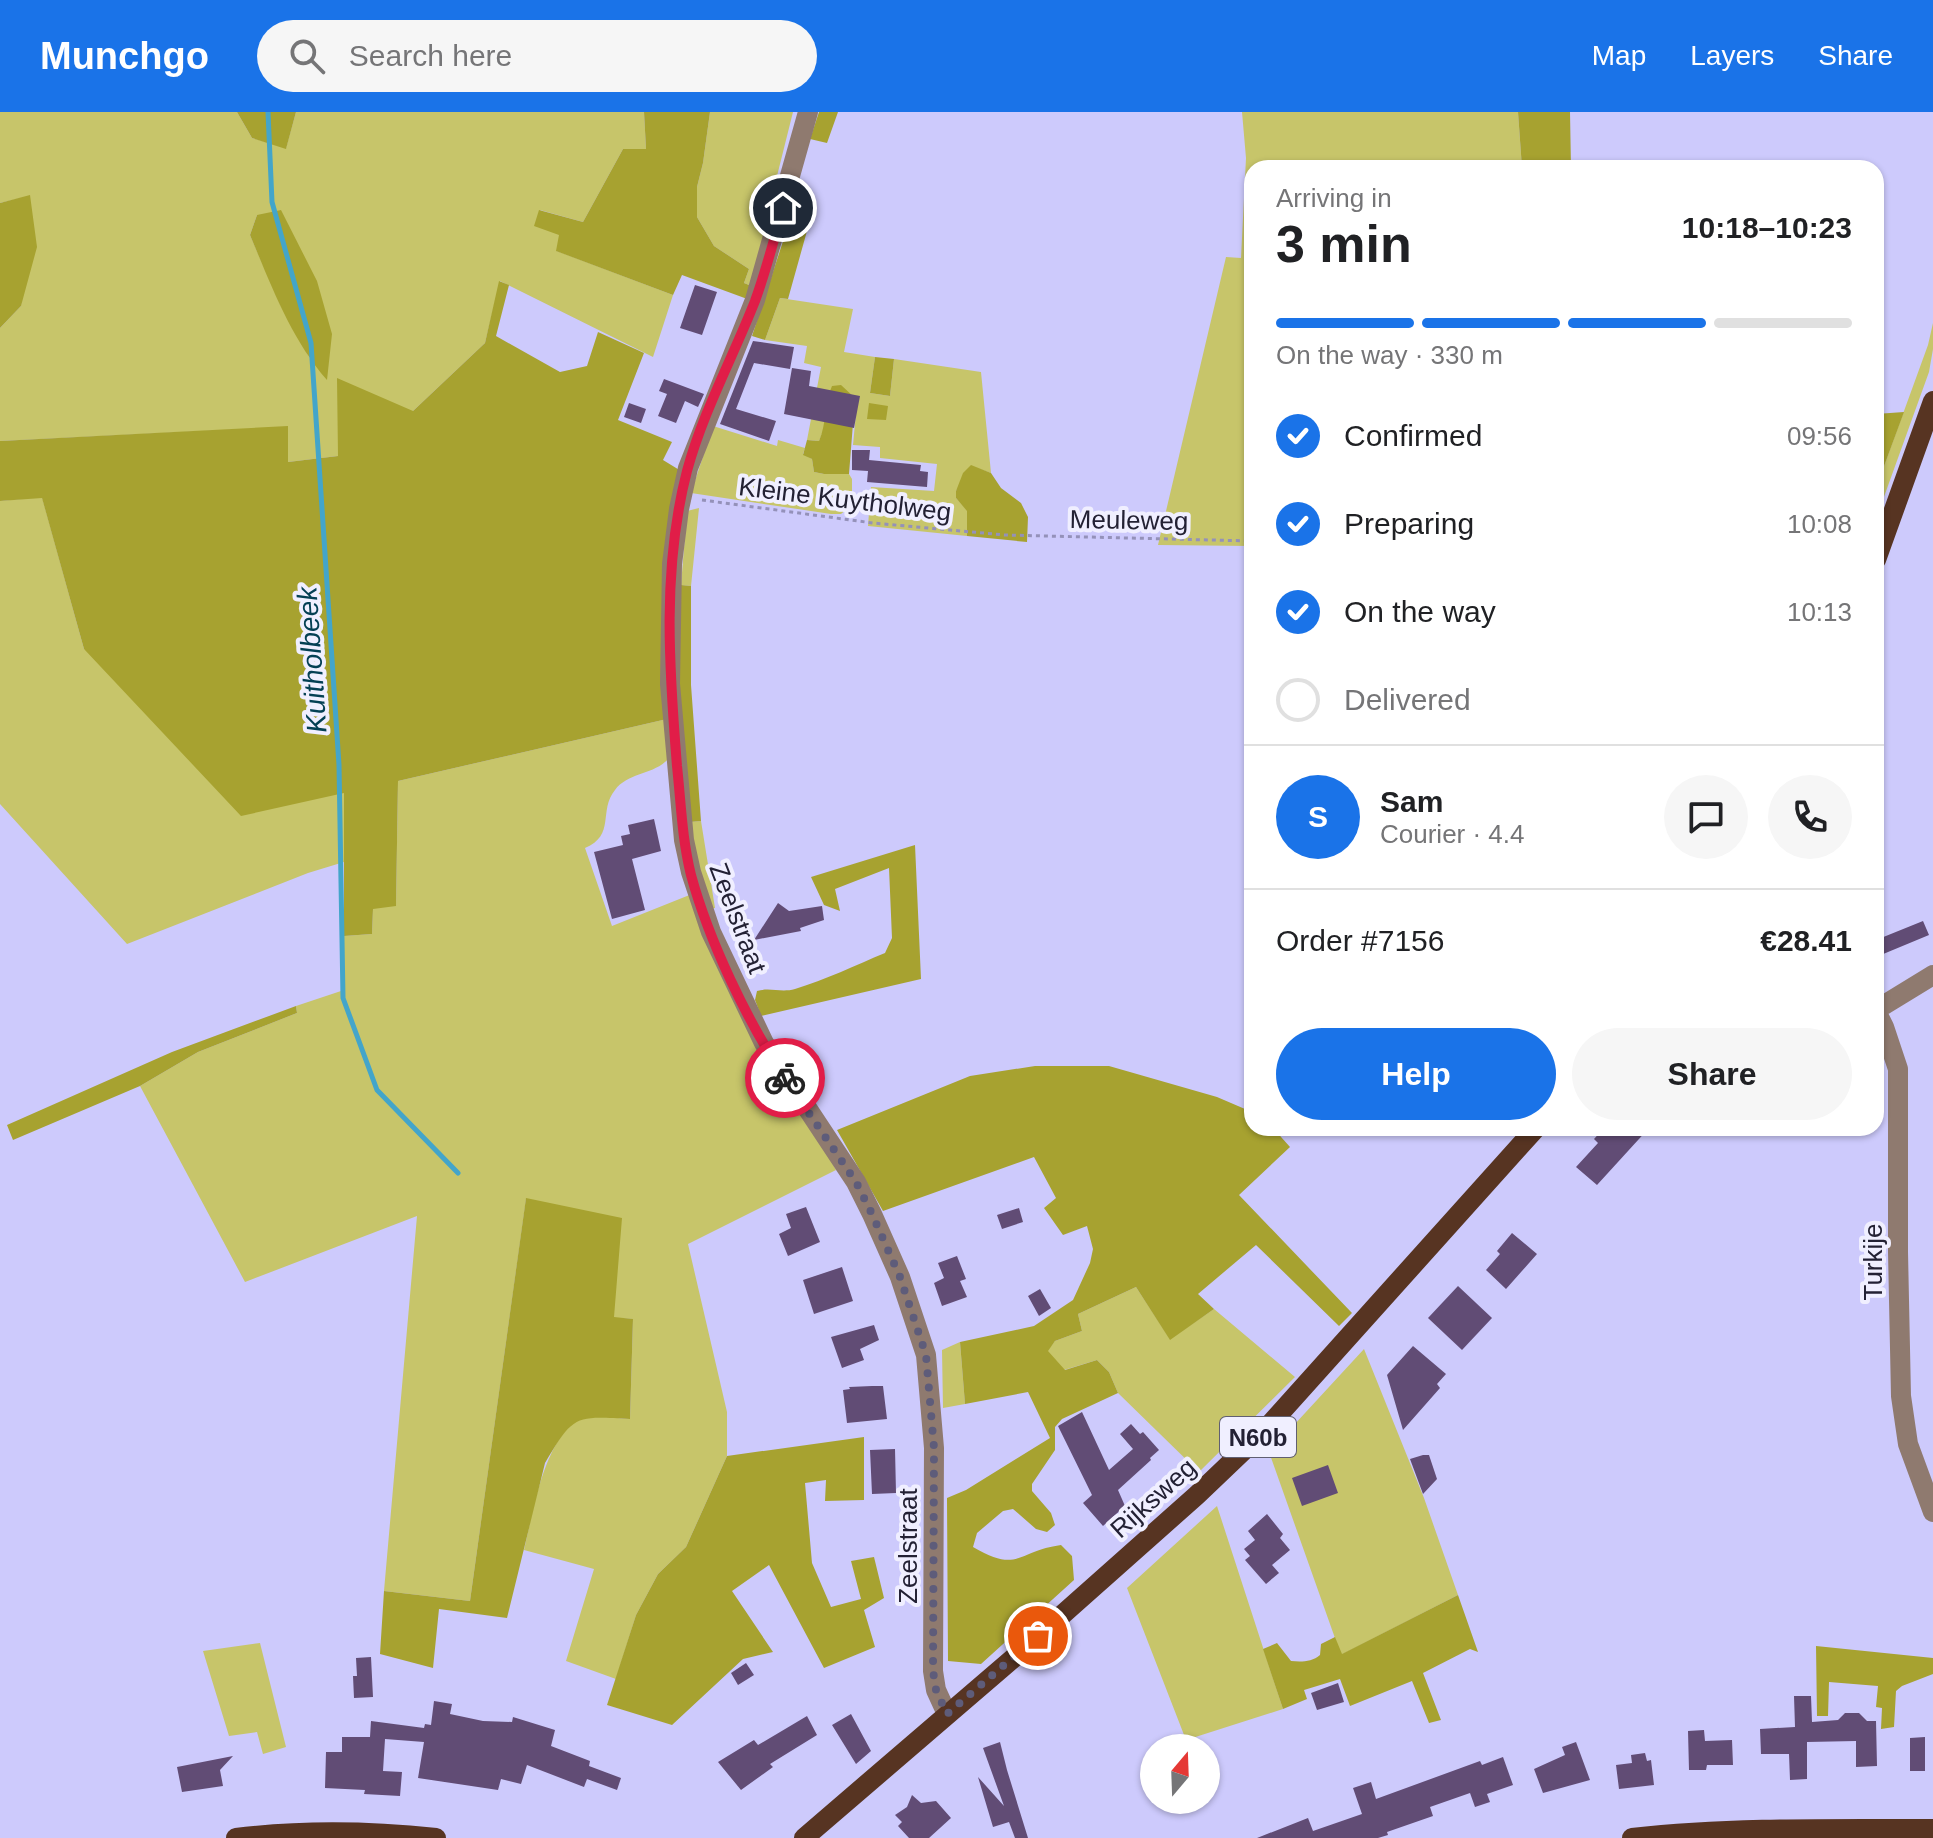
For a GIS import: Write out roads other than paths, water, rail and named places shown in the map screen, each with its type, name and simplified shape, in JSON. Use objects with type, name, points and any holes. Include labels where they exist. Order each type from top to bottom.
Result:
[{"type":"main road","points":[[1884,538],[1933,401]]},
{"type":"main road","name":"Rijksweg","points":[[804,1838],[1185,1505],[1263,1432],[1529,1136]]},
{"type":"main road","points":[[1632,1838],[1756,1830],[1933,1829]]},
{"type":"main road","points":[[236,1838],[346,1832],[436,1838]]},
{"type":"street","name":"Zeelstraat","points":[[808,112],[755,300],[694,451],[681,498],[672,564],[670,684],[684,840],[711,932],[764,1043],[856,1182],[900,1277],[922,1343],[934,1435],[933,1671],[936,1690],[947,1714]]},
{"type":"street","name":"Turkije","points":[[1884,1005],[1933,975]]},
{"type":"street","name":"Turkije","points":[[1884,1027],[1898,1069],[1901,1396],[1908,1444],[1933,1512]]},
{"type":"waterway","name":"Kuitholbeek","points":[[268,112],[272,202],[311,343],[339,765],[343,998],[377,1090],[458,1173]]}]
